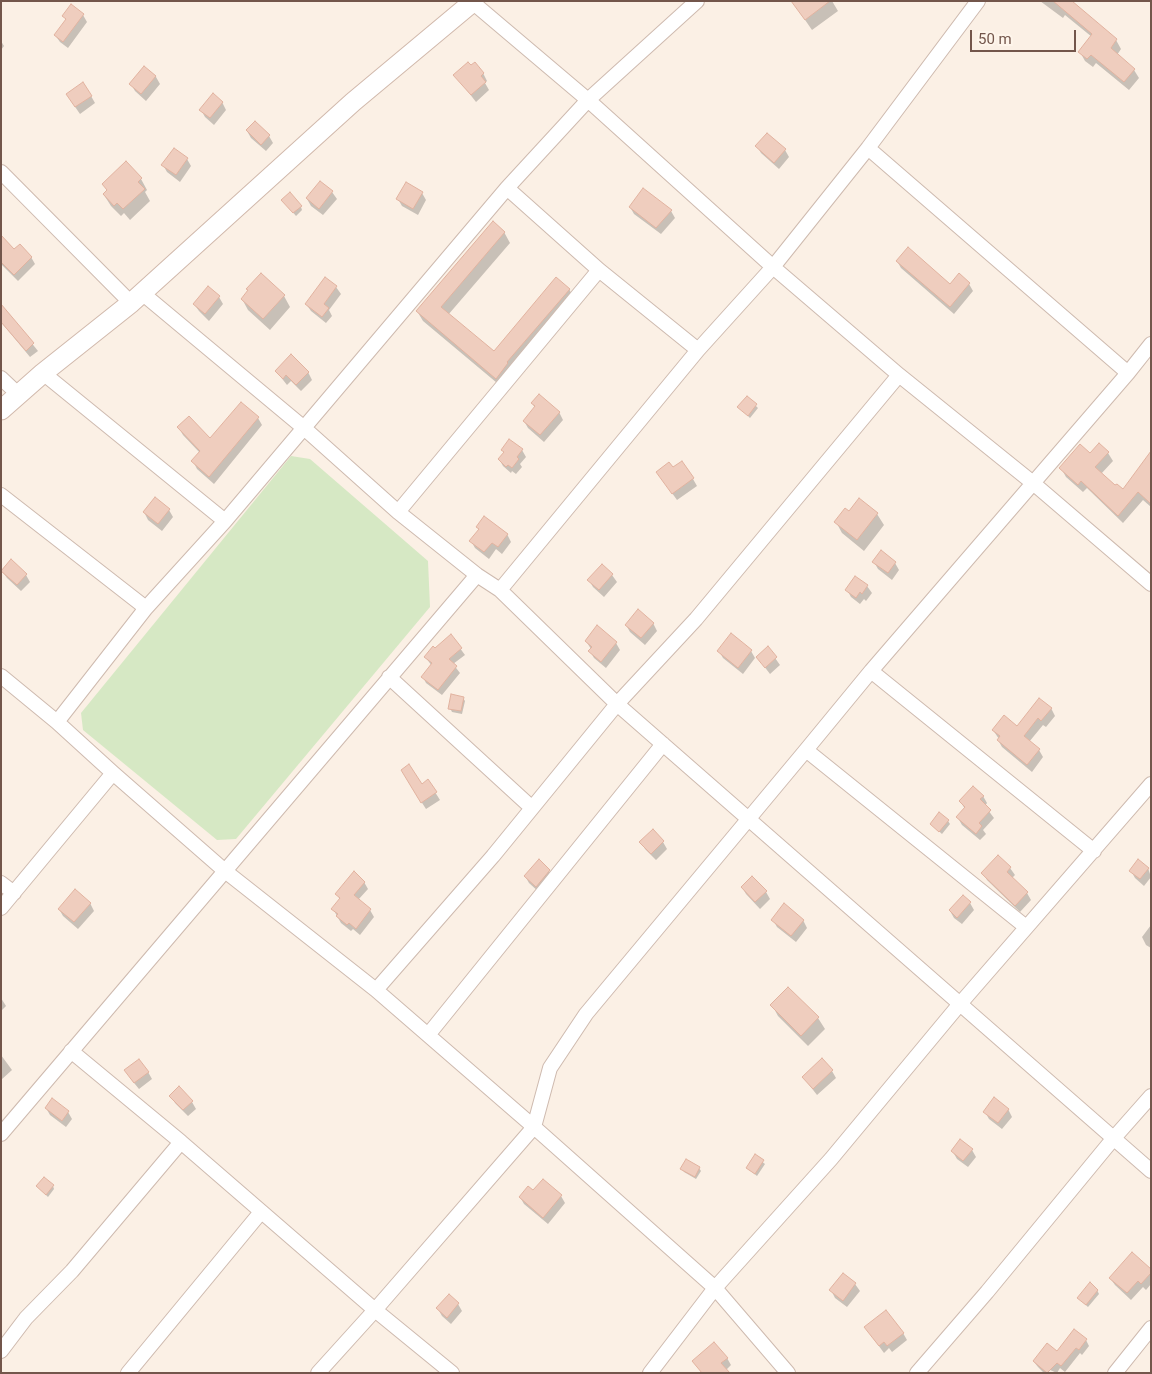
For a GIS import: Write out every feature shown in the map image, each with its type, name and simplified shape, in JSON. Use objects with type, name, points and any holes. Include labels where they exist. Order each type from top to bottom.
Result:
[{"type":"street","points":[[57,722],[146,608],[225,521],[507,188],[588,100],[697,1]]},
{"type":"street","points":[[500,590],[698,350],[773,267],[868,148],[978,1]]},
{"type":"street","points":[[1,410],[43,373],[136,298],[353,102],[473,2],[588,100],[773,267],[898,375],[1033,483],[1151,584]]},
{"type":"street","points":[[868,148],[1128,373]]},
{"type":"street","points":[[1,172],[136,298],[304,428],[398,512],[477,575],[500,590],[617,704],[1151,1171]]},
{"type":"street","points":[[507,188],[599,270],[698,350]]},
{"type":"street","points":[[398,512],[599,270]]},
{"type":"street","points":[[318,1373],[534,1126],[550,1068],[586,1014],[871,671],[1151,344]]},
{"type":"street","points":[[43,373],[225,521]]},
{"type":"street","points":[[376,990],[493,856],[617,704],[696,619],[898,375]]},
{"type":"street","points":[[1,378],[19,395]]},
{"type":"street","points":[[1,495],[146,608]]},
{"type":"street","points":[[1,1134],[477,575]]},
{"type":"street","points":[[871,671],[1094,851]]},
{"type":"street","points":[[1,676],[57,722],[225,871],[376,990],[534,1126],[715,1288],[788,1373]]},
{"type":"street","points":[[390,677],[532,808]]},
{"type":"street","points":[[428,1035],[663,744]]},
{"type":"street","points":[[806,750],[1026,927]]},
{"type":"street","points":[[1,908],[113,773]]},
{"type":"street","points":[[650,1373],[715,1288],[831,1159],[959,1005],[1151,784]]},
{"type":"street","points":[[1,883],[14,893]]},
{"type":"street","points":[[71,1051],[181,1142],[375,1310],[452,1373]]},
{"type":"street","points":[[917,1373],[1151,1096]]},
{"type":"street","points":[[1,1351],[26,1318],[72,1271],[181,1142]]},
{"type":"street","points":[[128,1373],[261,1212]]},
{"type":"street","points":[[1115,1373],[1151,1328]]},
{"type":"green space","points":[[291,456],[310,459],[428,561],[430,607],[236,839],[217,840],[83,730],[81,713]]},
{"type":"building","points":[[791,1],[830,1],[805,20]]},
{"type":"building","points":[[1053,1],[1072,1],[1117,39],[1111,48],[1135,69],[1124,82],[1091,55],[1087,59],[1078,52],[1092,34]]},
{"type":"building","points":[[71,4],[84,14],[63,42],[54,35],[66,19],[62,16]]},
{"type":"building","points":[[468,62],[471,65],[475,62],[484,73],[481,76],[486,82],[471,95],[453,75]]},
{"type":"building","points":[[144,66],[156,76],[141,94],[129,84]]},
{"type":"building","points":[[83,82],[92,96],[75,107],[66,94]]},
{"type":"building","points":[[213,93],[223,102],[210,118],[199,110]]},
{"type":"building","points":[[255,121],[270,135],[261,145],[246,130]]},
{"type":"building","points":[[767,133],[786,149],[774,163],[755,146]]},
{"type":"building","points":[[174,148],[188,158],[176,175],[161,165]]},
{"type":"building","points":[[126,161],[142,178],[138,182],[145,189],[123,209],[117,203],[114,206],[103,194],[107,190],[102,184]]},
{"type":"building","points":[[320,181],[333,191],[319,209],[306,198]]},
{"type":"building","points":[[406,182],[423,192],[413,209],[396,199]]},
{"type":"building","points":[[643,188],[672,210],[656,228],[629,207]]},
{"type":"building","points":[[290,192],[302,206],[293,213],[281,200]]},
{"type":"building","points":[[493,221],[505,232],[441,307],[494,351],[556,277],[570,289],[507,362],[496,379],[416,311]]},
{"type":"building","points":[[1,235],[14,249],[20,244],[32,257],[14,275],[1,262]]},
{"type":"building","points":[[908,247],[950,284],[959,273],[970,283],[950,307],[896,261]]},
{"type":"building","points":[[261,273],[285,295],[263,319],[241,299],[248,290],[246,289]]},
{"type":"building","points":[[325,277],[337,286],[324,304],[329,308],[322,317],[305,304]]},
{"type":"building","points":[[208,286],[220,296],[205,314],[193,304]]},
{"type":"building","points":[[1,304],[34,343],[26,351],[1,322]]},
{"type":"building","points":[[291,354],[309,372],[296,385],[286,375],[283,379],[275,371]]},
{"type":"building","points":[[539,394],[560,412],[540,435],[523,421],[535,406],[531,403]]},
{"type":"building","points":[[747,396],[757,404],[748,416],[737,407]]},
{"type":"building","points":[[241,402],[259,417],[209,477],[191,461],[200,451],[177,427],[189,416],[210,438]]},
{"type":"building","points":[[509,439],[523,449],[517,457],[519,459],[512,468],[508,465],[506,467],[498,459],[504,452],[501,450]]},
{"type":"building","points":[[1099,443],[1109,452],[1095,467],[1115,485],[1117,484],[1123,489],[1151,451],[1151,504],[1138,492],[1118,516],[1081,481],[1078,485],[1059,468],[1080,444],[1090,453]]},
{"type":"building","points":[[682,461],[694,478],[672,494],[656,472],[669,462],[673,467]]},
{"type":"building","points":[[155,497],[170,509],[158,524],[143,512]]},
{"type":"building","points":[[859,498],[878,513],[857,540],[834,522],[845,508],[849,511]]},
{"type":"building","points":[[484,516],[508,534],[498,547],[492,543],[484,552],[469,541],[479,529],[476,527]]},
{"type":"building","points":[[881,550],[896,562],[888,573],[872,562]]},
{"type":"building","points":[[11,559],[27,574],[17,585],[1,571]]},
{"type":"building","points":[[602,564],[613,574],[599,590],[587,580]]},
{"type":"building","points":[[855,576],[868,585],[862,594],[860,592],[856,598],[845,590]]},
{"type":"building","points":[[638,609],[654,623],[641,638],[625,625]]},
{"type":"building","points":[[597,625],[617,642],[601,662],[588,651],[592,647],[585,641]]},
{"type":"building","points":[[731,633],[752,650],[738,668],[717,651]]},
{"type":"building","points":[[451,634],[462,648],[449,659],[457,666],[438,690],[421,677],[432,663],[424,657],[433,646],[435,648]]},
{"type":"building","points":[[768,646],[777,657],[765,668],[756,657]]},
{"type":"building","points":[[451,694],[464,697],[461,711],[448,709]]},
{"type":"building","points":[[1039,698],[1052,708],[1041,721],[1038,718],[1024,736],[1040,749],[1027,765],[997,740],[1000,736],[992,730],[1004,715],[1017,726]]},
{"type":"building","points":[[409,764],[422,784],[428,779],[437,792],[421,803],[401,770]]},
{"type":"building","points":[[973,786],[984,796],[980,799],[991,810],[979,823],[982,826],[976,834],[956,817],[965,807],[959,801]]},
{"type":"building","points":[[939,812],[949,820],[939,832],[930,824]]},
{"type":"building","points":[[653,829],[664,841],[651,854],[639,842]]},
{"type":"building","points":[[998,855],[1011,867],[1007,872],[1028,892],[1015,906],[981,873]]},
{"type":"building","points":[[539,859],[550,870],[536,887],[524,876]]},
{"type":"building","points":[[1138,859],[1149,868],[1140,879],[1129,871]]},
{"type":"building","points":[[354,871],[365,882],[354,895],[371,909],[356,929],[349,923],[347,925],[331,909],[340,898],[335,894]]},
{"type":"building","points":[[752,876],[767,891],[755,902],[741,887]]},
{"type":"building","points":[[75,889],[91,903],[74,922],[58,909]]},
{"type":"building","points":[[963,895],[971,902],[957,918],[949,910]]},
{"type":"building","points":[[784,903],[804,920],[791,936],[771,920]]},
{"type":"building","points":[[788,987],[819,1017],[801,1036],[770,1005]]},
{"type":"building","points":[[822,1058],[833,1070],[813,1089],[802,1077]]},
{"type":"building","points":[[139,1059],[149,1072],[134,1083],[124,1070]]},
{"type":"building","points":[[179,1086],[193,1101],[183,1110],[169,1096]]},
{"type":"building","points":[[994,1097],[1009,1109],[998,1123],[983,1112]]},
{"type":"building","points":[[52,1098],[69,1111],[62,1121],[45,1108]]},
{"type":"building","points":[[960,1139],[973,1149],[963,1161],[951,1151]]},
{"type":"building","points":[[755,1154],[764,1160],[755,1174],[746,1168]]},
{"type":"building","points":[[686,1159],[700,1167],[695,1177],[680,1169]]},
{"type":"building","points":[[44,1177],[54,1185],[46,1195],[36,1186]]},
{"type":"building","points":[[543,1179],[562,1195],[543,1218],[519,1197],[528,1186],[533,1190]]},
{"type":"building","points":[[1132,1252],[1151,1269],[1151,1273],[1141,1284],[1138,1281],[1127,1293],[1109,1278]]},
{"type":"building","points":[[843,1273],[856,1283],[843,1301],[829,1290]]},
{"type":"building","points":[[1090,1282],[1098,1290],[1086,1305],[1077,1298]]},
{"type":"building","points":[[449,1294],[459,1303],[447,1318],[436,1308]]},
{"type":"building","points":[[886,1310],[904,1333],[887,1346],[884,1342],[879,1346],[864,1327]]},
{"type":"building","points":[[1074,1329],[1087,1339],[1079,1350],[1076,1348],[1061,1366],[1057,1363],[1047,1373],[1033,1361],[1047,1343],[1057,1351]]},
{"type":"building","points":[[714,1342],[728,1358],[721,1363],[730,1373],[702,1373],[692,1361]]}]
